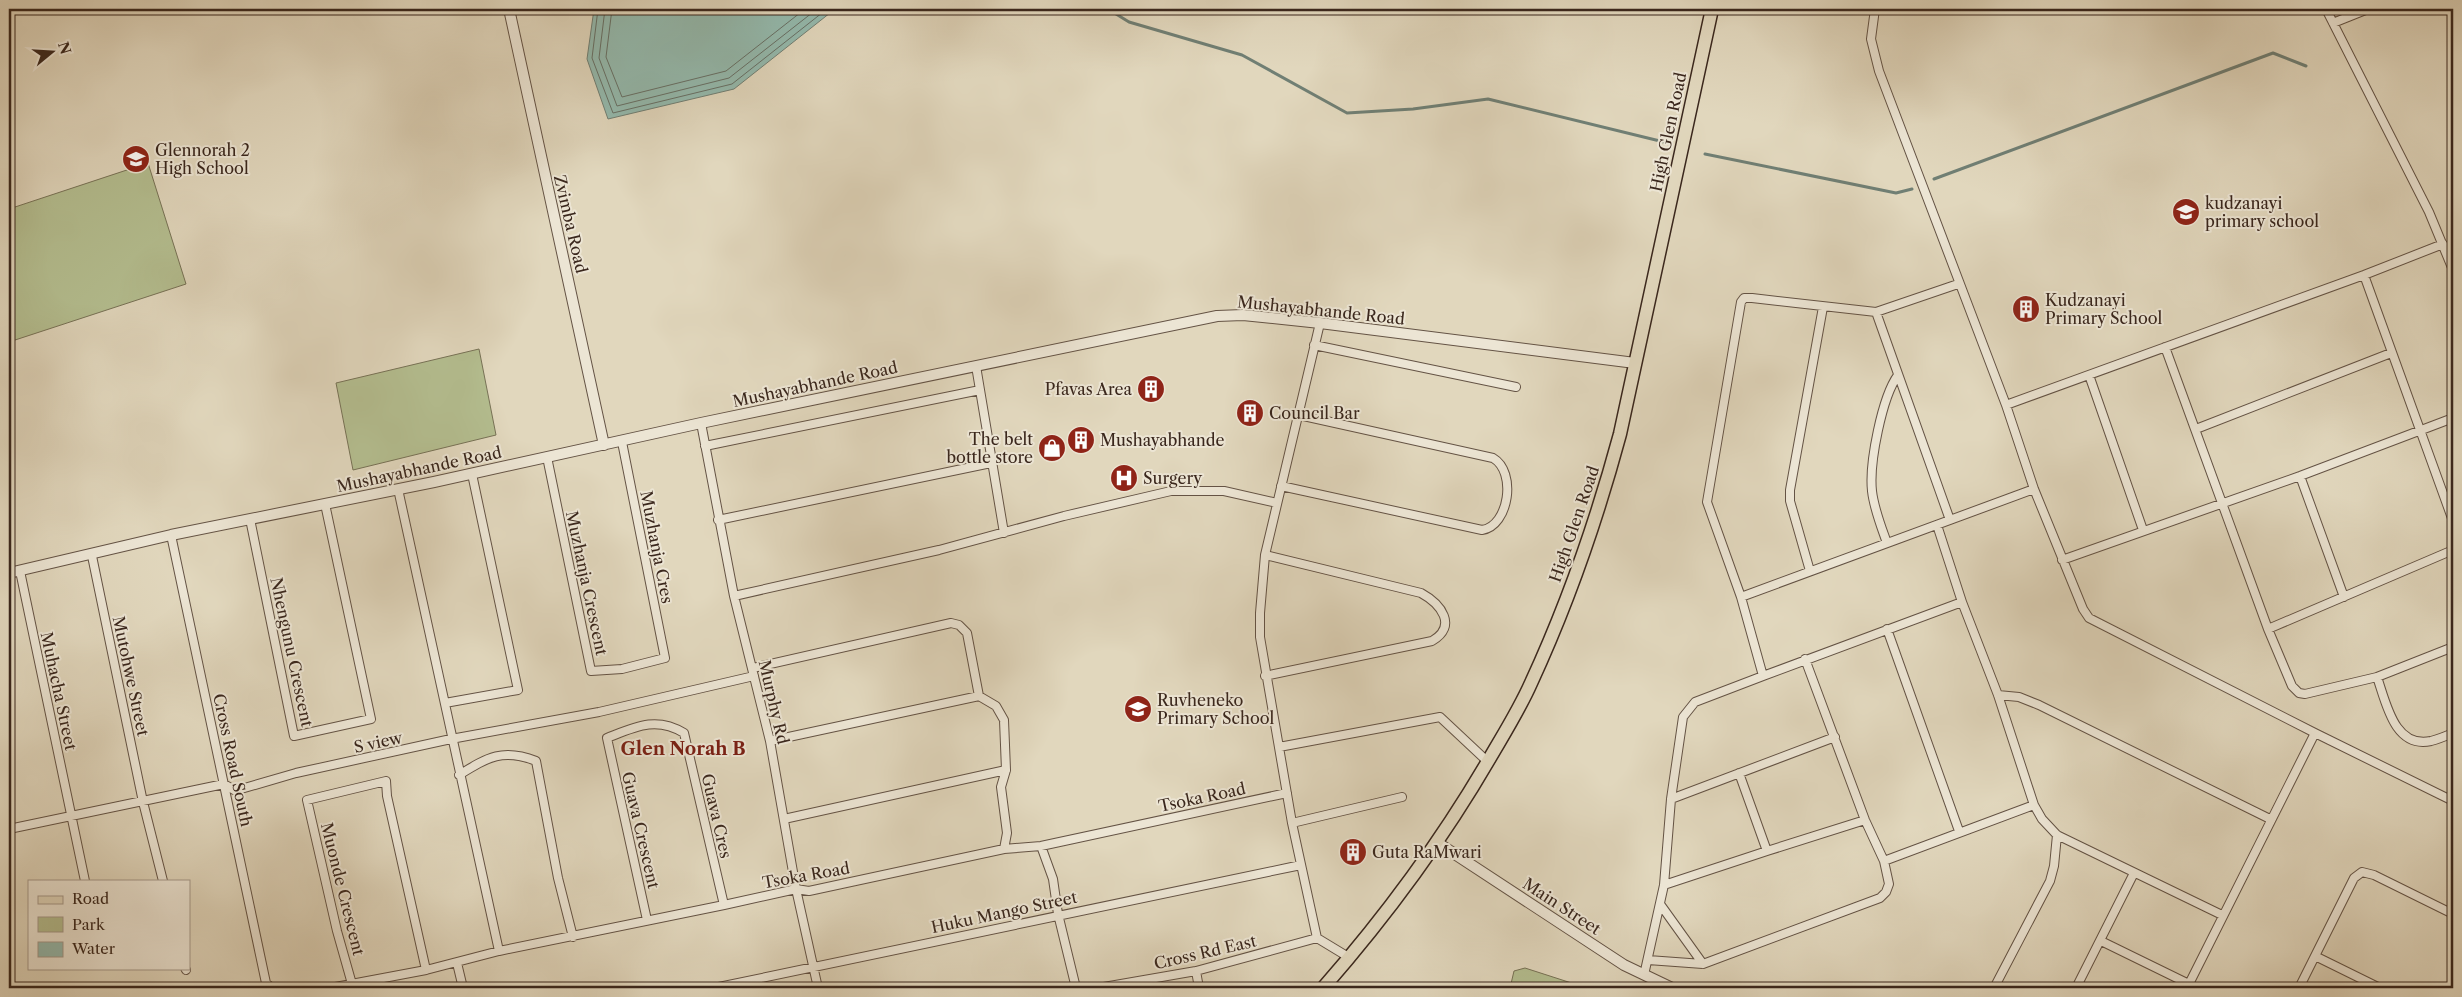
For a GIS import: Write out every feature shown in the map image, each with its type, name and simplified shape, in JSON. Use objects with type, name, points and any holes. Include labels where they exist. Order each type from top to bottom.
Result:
[{"type":"main road","name":"High Glen Road","points":[[1323,988],[1350,958],[1438,843],[1460,811],[1531,684],[1578,566],[1604,490],[1620,434],[1712,9]]},
{"type":"street","name":"Zvimba Road","points":[[509,9],[604,445]]},
{"type":"street","points":[[1875,9],[1871,39],[1874,55],[1958,284],[2006,405],[2034,488],[2082,609],[2089,618],[2314,733],[2453,801]]},
{"type":"street","points":[[2326,9],[2429,212],[2453,270]]},
{"type":"street","points":[[2333,23],[2368,9]]},
{"type":"street","points":[[2006,405],[2364,275],[2443,244]]},
{"type":"street","points":[[2364,275],[2453,521]]},
{"type":"street","points":[[1764,676],[1741,597],[1707,502],[1741,302],[1748,298],[1876,312],[1958,284]]},
{"type":"street","points":[[1810,571],[1790,501],[1790,490],[1824,307]]},
{"type":"street","points":[[1876,312],[1950,520]]},
{"type":"street","name":"Mushayabhande Road","points":[[9,573],[92,556],[171,535],[472,474],[701,423],[1217,316],[1243,315],[1320,323],[1635,363]]},
{"type":"street","points":[[1320,323],[1264,555],[1260,613],[1266,676],[1292,823],[1317,938],[1350,958]]},
{"type":"street","points":[[1314,345],[1516,387]]},
{"type":"street","points":[[2165,347],[2268,629],[2292,686],[2299,693],[2305,694],[2377,677],[2453,647]]},
{"type":"street","points":[[2196,429],[2391,353]]},
{"type":"street","points":[[976,366],[1004,533]]},
{"type":"street","points":[[1886,544],[1876,512],[1872,490],[1873,469],[1885,398],[1898,375]]},
{"type":"street","points":[[2089,375],[2143,530]]},
{"type":"street","points":[[705,446],[980,390]]},
{"type":"street","points":[[1281,486],[1482,530],[1493,526],[1503,510],[1506,493],[1506,471],[1501,462],[1493,458],[1299,415]]},
{"type":"street","points":[[2062,560],[2300,476],[2453,418]]},
{"type":"street","name":"Murphy Rd","points":[[701,423],[734,596],[770,741],[796,888],[818,988]]},
{"type":"street","name":"Muzhanja Cres","points":[[622,442],[665,658]]},
{"type":"street","name":"Muzhanja Crescent","points":[[547,457],[592,671],[622,669],[665,658]]},
{"type":"street","points":[[718,520],[991,463]]},
{"type":"street","points":[[445,703],[518,690],[472,474]]},
{"type":"street","points":[[2300,476],[2344,597]]},
{"type":"street","points":[[1741,597],[2034,488]]},
{"type":"street","points":[[398,489],[445,703],[451,739],[499,951]]},
{"type":"street","points":[[734,596],[939,550],[1064,516],[1171,491],[1224,491],[1277,503]]},
{"type":"street","name":"Nhengunu Crescent","points":[[250,519],[294,736],[371,719],[325,504]]},
{"type":"street","points":[[1937,525],[1962,602],[1998,695],[2034,805],[2042,820],[2057,835],[2222,915]]},
{"type":"street","name":"Cross Road South","points":[[171,535],[266,983],[272,988]]},
{"type":"street","points":[[2268,629],[2453,550]]},
{"type":"street","points":[[1264,555],[1421,593],[1432,599],[1440,608],[1445,619],[1445,629],[1440,636],[1432,641],[1266,676]]},
{"type":"street","name":"Mutohwe Street","points":[[92,556],[143,802],[163,880]]},
{"type":"street","name":"Muhacha Street","points":[[20,571],[85,880]]},
{"type":"street","points":[[1644,975],[1664,885],[1671,799],[1683,717],[1695,702],[1805,659],[1962,602]]},
{"type":"street","points":[[753,668],[951,623],[959,624],[967,634],[979,696]]},
{"type":"street","points":[[1887,629],[1959,831]]},
{"type":"street","points":[[1648,960],[1703,964],[1880,898],[1886,892],[1889,884],[1884,860],[1864,820],[1805,659]]},
{"type":"street","name":"S view","points":[[9,829],[224,784],[234,790],[241,789],[296,773],[451,739],[599,712],[754,676]]},
{"type":"street","points":[[2377,677],[2394,724],[2402,734],[2416,741],[2430,741],[2453,733]]},
{"type":"street","points":[[1998,695],[2018,697],[2039,705],[2270,819]]},
{"type":"street","points":[[770,741],[979,696],[996,706],[1004,720],[1006,770],[1001,787],[1007,833],[1004,849]]},
{"type":"street","points":[[1279,747],[1440,717],[1488,762]]},
{"type":"street","name":"Guava Crescent","points":[[647,920],[607,738],[640,726],[655,724],[673,726],[684,733]]},
{"type":"street","name":"Guava Cres","points":[[684,733],[724,906]]},
{"type":"street","points":[[2101,941],[2188,986],[2314,733]]},
{"type":"street","points":[[1671,799],[1835,737]]},
{"type":"street","points":[[459,775],[482,760],[498,756],[513,754],[536,761],[558,878],[573,936]]},
{"type":"street","points":[[784,819],[1006,770]]},
{"type":"street","points":[[1739,773],[1767,851]]},
{"type":"street","name":"Muonde Crescent","points":[[352,984],[337,930],[307,800],[386,781],[387,796],[426,970]]},
{"type":"street","name":"Tsoka Road","points":[[330,988],[426,970],[499,951],[724,906],[796,888],[809,891],[1004,849],[1041,846],[1287,793]]},
{"type":"street","points":[[1292,823],[1402,797]]},
{"type":"street","points":[[1884,860],[2034,805]]},
{"type":"street","points":[[1664,885],[1864,820]]},
{"type":"street","points":[[1994,988],[2050,881],[2054,866],[2057,835]]},
{"type":"street","name":"Main Street","points":[[1438,843],[1624,965],[1672,988]]},
{"type":"street","points":[[1041,846],[1053,879],[1058,914],[1076,988]]},
{"type":"street","name":"Huku Mango Street","points":[[714,988],[1058,914],[1301,865]]},
{"type":"street","points":[[2299,988],[2354,878],[2362,872],[2374,875],[2453,914]]},
{"type":"street","points":[[2076,988],[2134,873]]},
{"type":"street","points":[[1660,904],[1703,964]]},
{"type":"street","name":"Cross Rd East","points":[[1098,988],[1196,971],[1317,938]]},
{"type":"street","points":[[2315,956],[2380,988]]},
{"type":"street","points":[[456,963],[463,988]]},
{"type":"street","points":[[1196,971],[1199,988]]},
{"type":"green space","points":[[148,163],[186,284],[9,342],[9,209]]},
{"type":"green space","points":[[479,349],[496,435],[353,470],[336,383]]},
{"type":"green space","points":[[1525,968],[1587,988],[1510,988],[1514,971]]},
{"type":"water","points":[[594,9],[835,9],[734,89],[608,119],[587,59]]},
{"type":"waterway","points":[[1108,9],[1129,22],[1242,55],[1347,113],[1413,109],[1488,99],[1664,142]]},
{"type":"waterway","points":[[1934,179],[2273,53],[2306,66]]},
{"type":"waterway","points":[[1705,154],[1896,193],[1912,189]]},
{"type":"place","name":"Glennorah 2 High School","points":[[136,159]]},
{"type":"place","name":"kudzanayi primary school","points":[[2186,212]]},
{"type":"place","name":"Kudzanayi Primary School","points":[[2026,309]]},
{"type":"place","name":"Pfavas Area","points":[[1151,389]]},
{"type":"place","name":"Council Bar","points":[[1250,413]]},
{"type":"place","name":"Mushayabhande","points":[[1081,440]]},
{"type":"place","name":"The belt bottle store","points":[[1052,448]]},
{"type":"place","name":"Surgery","points":[[1124,478]]},
{"type":"place","name":"Ruvheneko Primary School","points":[[1138,709]]},
{"type":"place","name":"Guta RaMwari","points":[[1353,852]]},
{"type":"district","name":"Glen Norah B","points":[[683,749]]}]
